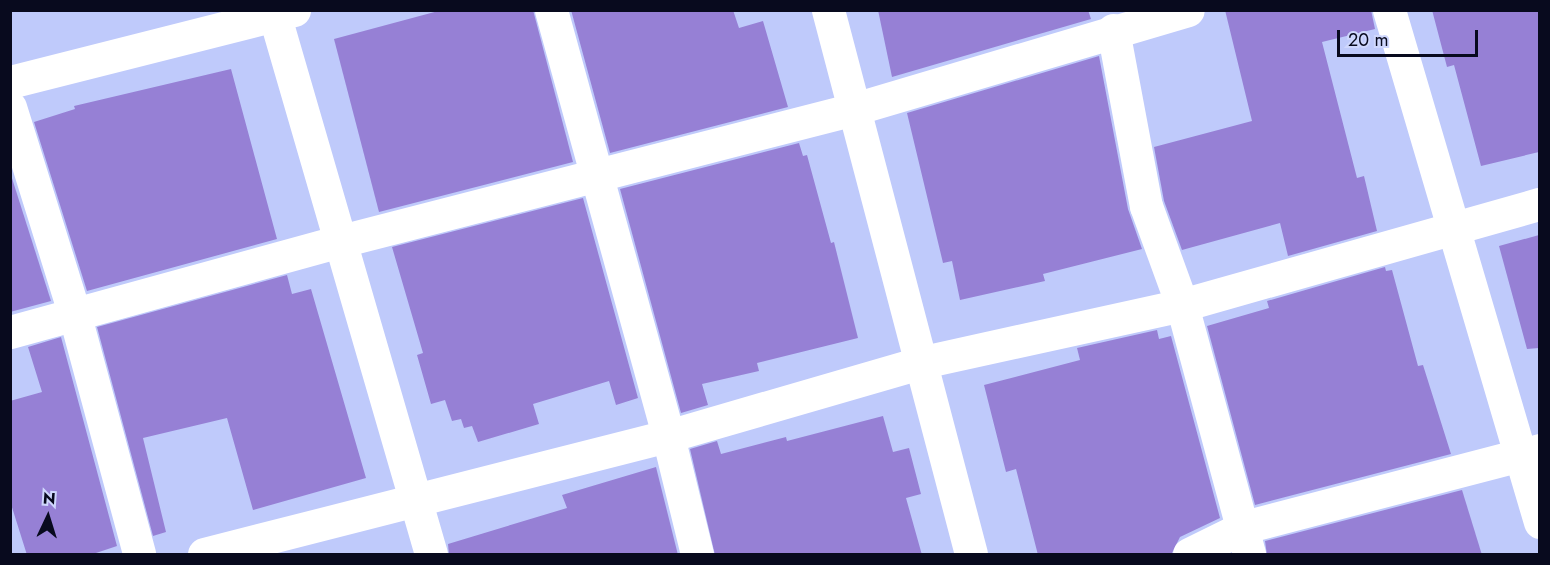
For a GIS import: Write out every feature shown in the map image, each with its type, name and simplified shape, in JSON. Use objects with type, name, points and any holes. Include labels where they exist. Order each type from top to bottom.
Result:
[{"type":"street","points":[[551,10],[668,435],[697,555]]},
{"type":"street","points":[[828,10],[923,362],[972,555]]},
{"type":"street","points":[[10,332],[75,316],[341,241],[596,178],[854,109],[1113,30],[1188,10]]},
{"type":"street","points":[[1389,10],[1453,228],[1531,453],[1539,522]]},
{"type":"street","points":[[10,82],[280,12],[341,241],[431,555]]},
{"type":"street","points":[[1113,30],[1146,206],[1182,305],[1246,541]]},
{"type":"street","points":[[10,107],[75,316],[139,555]]},
{"type":"street","points":[[204,555],[668,435],[923,362],[1182,305],[1539,204]]},
{"type":"street","points":[[1189,555],[1246,541],[1531,453]]},
{"type":"building","points":[[442,10],[533,10],[573,162],[379,212],[334,39]]},
{"type":"building","points":[[571,10],[733,10],[739,28],[763,21],[788,107],[610,153]]},
{"type":"building","points":[[878,10],[1088,10],[1091,19],[892,77]]},
{"type":"building","points":[[1225,10],[1371,10],[1375,29],[1322,42],[1357,178],[1364,176],[1377,231],[1288,256],[1280,223],[1182,250],[1164,201],[1154,147],[1252,121]]},
{"type":"building","points":[[1432,10],[1539,10],[1539,152],[1481,166],[1454,65],[1447,67]]},
{"type":"building","points":[[1099,56],[1128,209],[1142,249],[1043,274],[1045,281],[960,300],[952,261],[943,263],[907,113]]},
{"type":"building","points":[[231,69],[277,239],[87,291],[34,122],[75,109],[74,106]]},
{"type":"building","points":[[799,143],[803,156],[807,155],[831,243],[834,242],[858,338],[757,363],[759,371],[702,384],[708,405],[681,413],[620,189]]},
{"type":"building","points":[[10,172],[51,301],[10,312]]},
{"type":"building","points":[[583,198],[638,398],[616,405],[609,381],[533,404],[539,424],[478,442],[472,426],[464,428],[461,419],[452,421],[445,400],[431,404],[417,355],[423,353],[392,247]]},
{"type":"building","points":[[1539,235],[1539,348],[1527,349],[1499,246]]},
{"type":"building","points":[[1385,267],[1386,271],[1392,270],[1418,366],[1423,365],[1451,454],[1255,505],[1207,326],[1269,308],[1267,301]]},
{"type":"building","points":[[287,275],[292,294],[311,289],[366,478],[253,510],[227,418],[143,438],[166,532],[153,536],[97,327]]},
{"type":"building","points":[[1157,330],[1159,339],[1171,336],[1220,518],[1180,537],[1171,555],[1038,555],[1016,469],[1006,472],[984,385],[1080,360],[1077,348]]},
{"type":"building","points":[[61,337],[117,546],[90,555],[27,555],[10,501],[10,401],[42,392],[28,347]]},
{"type":"building","points":[[883,416],[893,452],[909,448],[921,494],[906,498],[922,555],[715,555],[690,449],[717,441],[721,454],[786,437],[787,441]]},
{"type":"building","points":[[656,467],[678,555],[449,555],[448,544],[567,508],[562,495]]},
{"type":"building","points":[[1462,490],[1482,555],[1267,555],[1265,541]]}]
